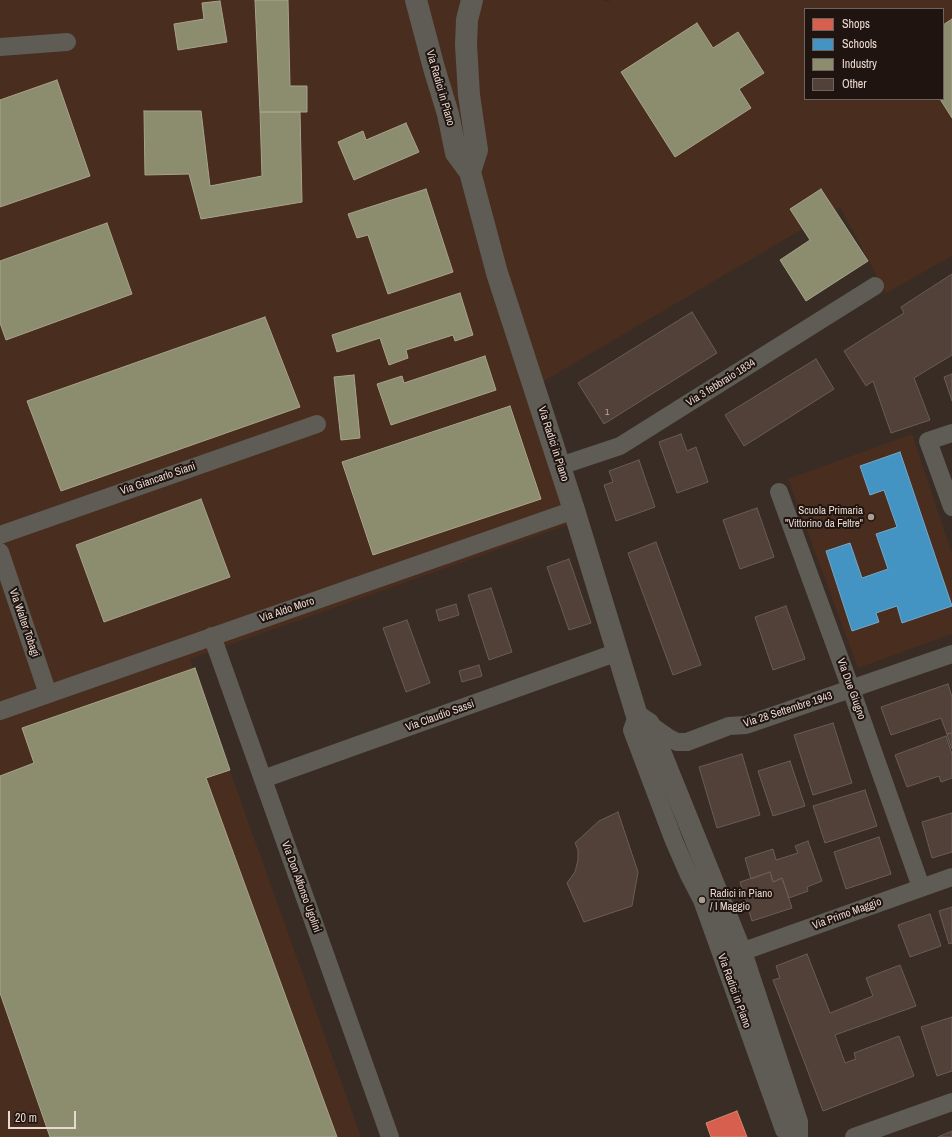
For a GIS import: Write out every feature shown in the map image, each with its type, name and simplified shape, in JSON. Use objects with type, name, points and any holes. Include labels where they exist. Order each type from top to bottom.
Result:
[{"type":"street","name":"Via Radici in Piano","points":[[416,0],[448,114],[456,153],[470,172],[497,273],[560,466],[618,652],[643,720],[742,952],[797,1122],[797,1137],[784,1130],[702,900],[674,841],[632,730],[643,720]]},
{"type":"street","name":"Via Radici in Piano","points":[[470,172],[477,150],[468,94],[466,45],[466,20],[472,0]]},
{"type":"street","points":[[0,47],[67,42]]},
{"type":"street","name":"Via 3 febbraio 1834","points":[[560,466],[620,446],[875,286]]},
{"type":"street","name":"Via Giancarlo Siani","points":[[0,535],[317,424]]},
{"type":"street","points":[[952,433],[928,441],[952,507]]},
{"type":"street","name":"Via Due Giugno","points":[[779,492],[921,887]]},
{"type":"street","name":"Via Aldo Moro","points":[[0,711],[574,510]]},
{"type":"street","name":"Via Walter Tobagi","points":[[0,552],[48,694]]},
{"type":"street","name":"Via Don Alfonso Ugolini","points":[[212,636],[390,1137]]},
{"type":"street","name":"Via Claudio Sassi","points":[[262,779],[618,652]]},
{"type":"street","name":"Via 28 Settembre 1943","points":[[643,720],[677,742],[687,742],[730,726],[746,725],[952,654]]},
{"type":"street","name":"Via Radici in Piano","points":[[674,841],[693,850],[731,951],[742,952]]},
{"type":"street","name":"Via Primo Maggio","points":[[742,952],[952,877]]},
{"type":"street","points":[[854,1137],[952,1102]]},
{"type":"shaded area","points":[[0,0],[602,0],[607,2],[611,0],[952,0],[952,256],[886,293],[840,207],[539,384],[587,518],[190,659],[361,1137],[0,1137]]},
{"type":"shaded area","name":"Scuola Primaria \"Vittorino da Feltre\"","points":[[912,434],[952,554],[952,634],[858,668],[788,479]]},
{"type":"building: Shops","points":[[737,1111],[747,1137],[711,1137],[706,1123]]},
{"type":"building: Schools","points":[[900,452],[952,606],[902,623],[897,606],[876,613],[879,622],[852,631],[826,551],[850,543],[862,578],[888,569],[876,534],[897,527],[884,490],[870,495],[860,466]]},
{"type":"building: Industry","points":[[255,0],[288,0],[290,86],[307,86],[307,112],[260,112]]},
{"type":"building: Industry","points":[[220,1],[227,42],[178,50],[174,24],[204,19],[202,3]]},
{"type":"building: Industry","points":[[952,19],[952,118],[941,100],[944,100],[944,24]]},
{"type":"building: Industry","points":[[697,23],[713,48],[738,32],[764,73],[739,89],[751,108],[675,157],[621,72]]},
{"type":"building: Industry","points":[[57,80],[90,176],[0,207],[0,100]]},
{"type":"building: Industry","points":[[144,111],[201,111],[210,186],[262,176],[260,112],[300,112],[302,202],[201,219],[189,174],[145,175]]},
{"type":"building: Industry","points":[[406,123],[419,152],[354,180],[338,142],[363,131],[366,140]]},
{"type":"building: Industry","points":[[426,189],[453,272],[388,294],[368,235],[357,238],[348,214]]},
{"type":"building: Industry","points":[[821,189],[868,261],[806,301],[780,260],[810,240],[790,209]]},
{"type":"building: Industry","points":[[107,223],[132,294],[6,340],[0,323],[0,261]]},
{"type":"building: Industry","points":[[460,293],[473,335],[455,341],[453,335],[406,350],[408,358],[389,365],[380,338],[337,352],[332,335]]},
{"type":"building: Industry","points":[[265,317],[300,407],[61,491],[27,401]]},
{"type":"building: Industry","points":[[485,356],[496,390],[391,425],[377,384],[402,376],[404,383]]},
{"type":"building: Industry","points":[[354,375],[360,438],[341,440],[334,377]]},
{"type":"building: Industry","points":[[510,406],[541,499],[373,555],[342,462]]},
{"type":"building: Industry","points":[[201,499],[230,577],[104,622],[76,545]]},
{"type":"building: Industry","points":[[195,668],[230,770],[206,778],[337,1137],[50,1137],[0,993],[0,776],[34,763],[22,728]]},
{"type":"building: Other","points":[[952,274],[952,355],[914,378],[930,420],[891,433],[873,381],[866,386],[844,351],[904,313],[901,307]]},
{"type":"building: Other","points":[[692,312],[717,353],[604,424],[578,383]]},
{"type":"building: Other","points":[[816,359],[834,389],[744,446],[725,415]]},
{"type":"building: Other","points":[[952,374],[952,401],[944,377]]},
{"type":"building: Other","points":[[681,434],[687,451],[696,447],[708,482],[677,493],[659,442]]},
{"type":"building: Other","points":[[639,460],[655,507],[616,521],[604,485],[613,482],[609,471]]},
{"type":"building: Other","points":[[757,508],[774,557],[740,569],[723,520]]},
{"type":"building: Other","points":[[656,542],[701,665],[673,675],[628,553]]},
{"type":"building: Other","points":[[569,559],[591,623],[569,630],[547,567]]},
{"type":"building: Other","points":[[491,588],[512,652],[489,660],[468,595]]},
{"type":"building: Other","points":[[456,604],[459,615],[439,621],[436,610]]},
{"type":"building: Other","points":[[786,606],[805,659],[773,670],[755,617]]},
{"type":"building: Other","points":[[407,620],[430,683],[406,692],[383,628]]},
{"type":"building: Other","points":[[479,665],[482,676],[462,682],[459,671]]},
{"type":"building: Other","points":[[948,684],[952,697],[952,733],[947,734],[941,718],[891,735],[881,707]]},
{"type":"building: Other","points":[[833,723],[852,783],[813,795],[794,735]]},
{"type":"building: Other","points":[[952,733],[952,749],[947,734]]},
{"type":"building: Other","points":[[946,736],[952,754],[952,778],[941,782],[939,776],[907,787],[895,755]]},
{"type":"building: Other","points":[[742,754],[760,815],[717,828],[699,767]]},
{"type":"building: Other","points":[[790,761],[805,806],[773,816],[758,771]]},
{"type":"building: Other","points":[[865,790],[877,826],[825,843],[813,806]]},
{"type":"building: Other","points":[[618,812],[638,872],[632,906],[584,922],[567,883],[575,872],[578,860],[578,850],[575,843],[599,821]]},
{"type":"building: Other","points":[[952,813],[952,852],[932,858],[922,822]]},
{"type":"building: Other","points":[[879,837],[891,874],[846,889],[834,852]]},
{"type":"building: Other","points":[[808,841],[822,881],[807,887],[808,891],[789,898],[782,878],[773,882],[770,872],[751,879],[745,858],[773,849],[776,860],[798,853],[795,846]]},
{"type":"building: Other","points":[[770,872],[773,882],[782,878],[792,908],[752,921],[740,882]]},
{"type":"building: Other","points":[[952,907],[952,943],[949,944],[939,911]]},
{"type":"building: Other","points":[[930,914],[941,946],[910,957],[898,925]]},
{"type":"building: Other","points":[[807,954],[830,1013],[873,996],[866,978],[900,965],[916,1006],[835,1035],[845,1063],[856,1059],[854,1053],[899,1036],[914,1076],[823,1111],[773,980],[780,978],[776,966]]},
{"type":"building: Other","points":[[952,1017],[952,1071],[937,1076],[921,1027]]},
{"type":"building: Other","points":[[952,1131],[952,1137],[938,1137]]},
{"type":"place","name":"Scuola Primaria \"Vittorino da Feltre\"","points":[[871,517]]},
{"type":"place","name":"Radici in Piano / I Maggio","points":[[702,900]]}]
